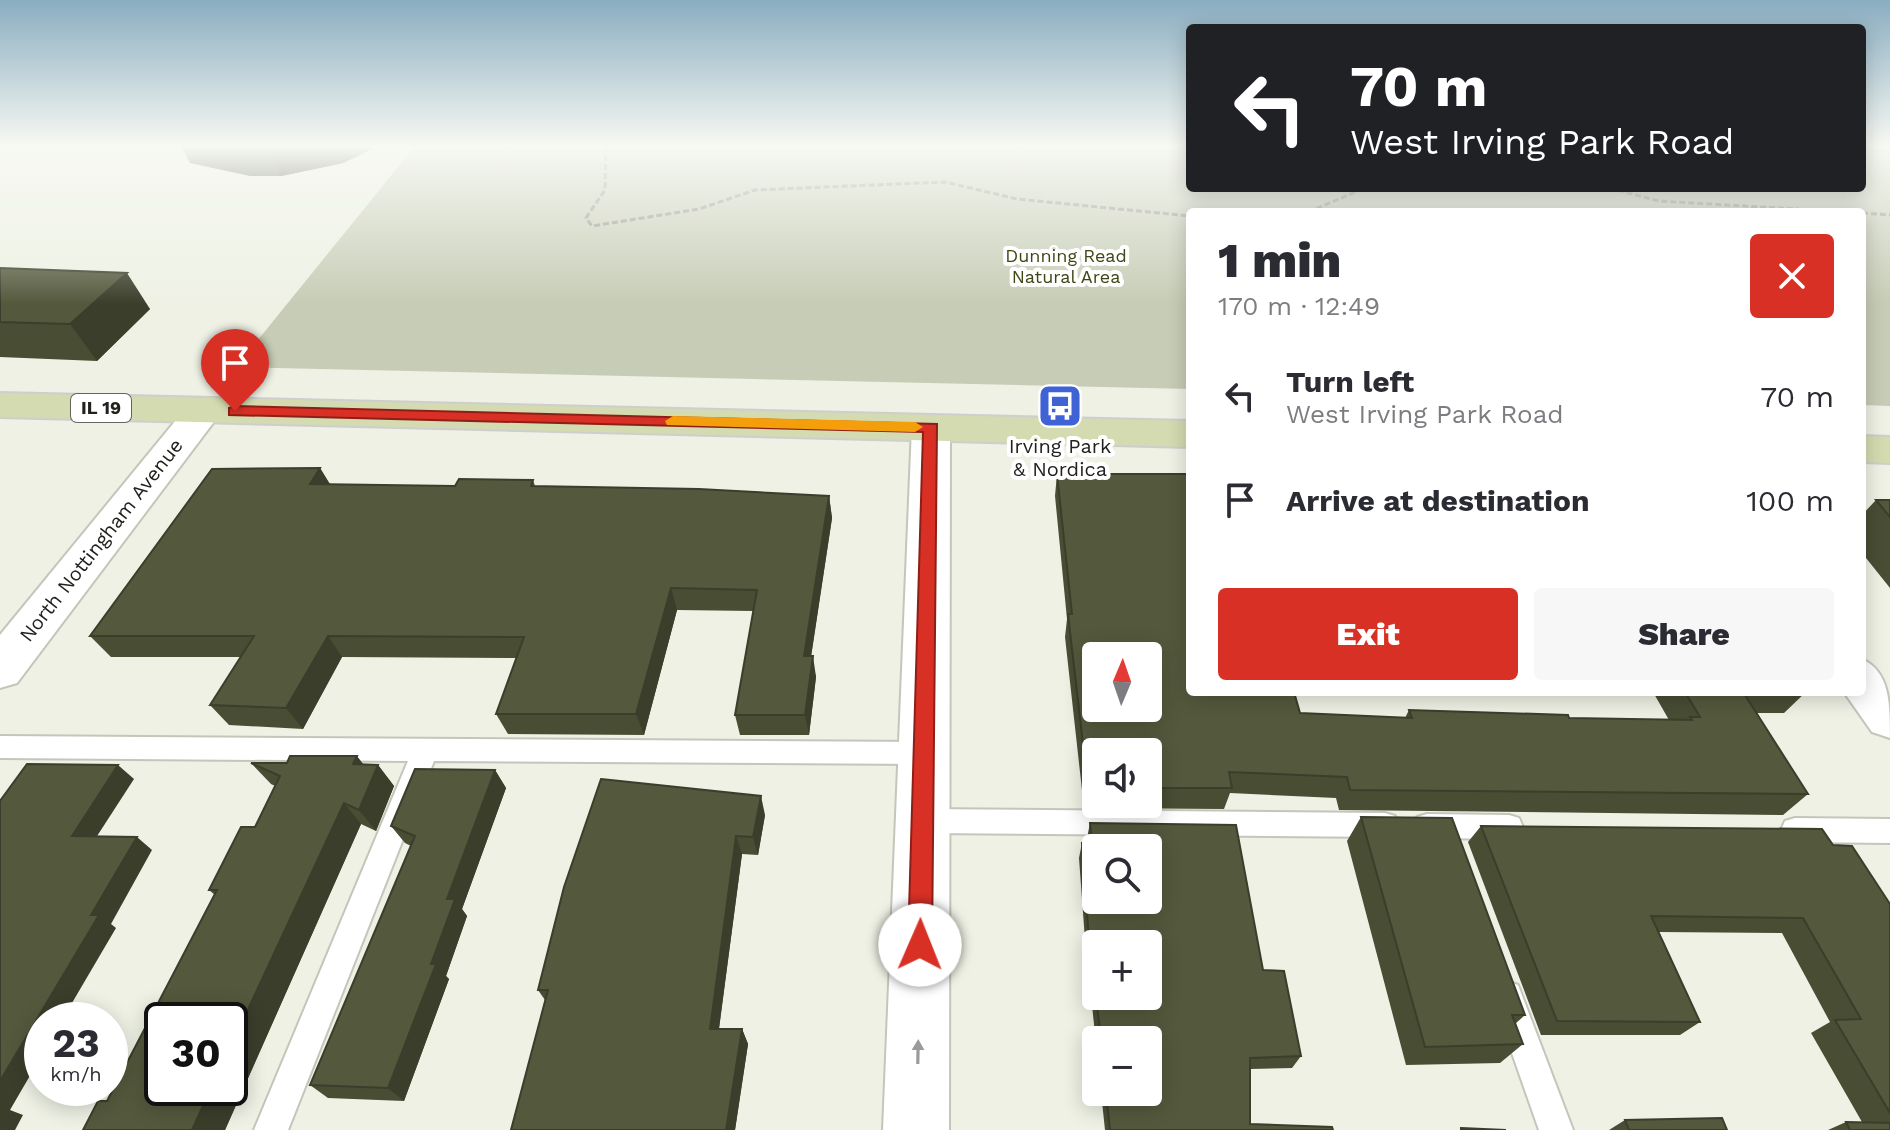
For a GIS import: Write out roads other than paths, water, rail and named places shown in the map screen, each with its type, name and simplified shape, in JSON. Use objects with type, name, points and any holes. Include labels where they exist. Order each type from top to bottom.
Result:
[{"type":"main road","name":"IL 19","points":[[0,405],[1186,434]]},
{"type":"main road","points":[[1866,449],[1890,450]]},
{"type":"street","name":"North Nottingham Avenue","points":[[0,669],[203,411]]},
{"type":"street","points":[[916,1130],[931,427]]},
{"type":"street","points":[[1866,684],[1890,717]]},
{"type":"lane","points":[[0,747],[924,753]]},
{"type":"lane","points":[[271,1130],[425,750]]},
{"type":"lane","points":[[923,821],[1541,827]]},
{"type":"lane","points":[[1446,826],[1456,855]]},
{"type":"lane","points":[[1763,830],[1890,831]]},
{"type":"lane","points":[[1498,971],[1556,1130]]},
{"type":"place","name":"Irving Park & Nordica","points":[[1060,406]]},
{"type":"park label","name":"Dunning Read Natural Area","points":[[1066,266]]}]
